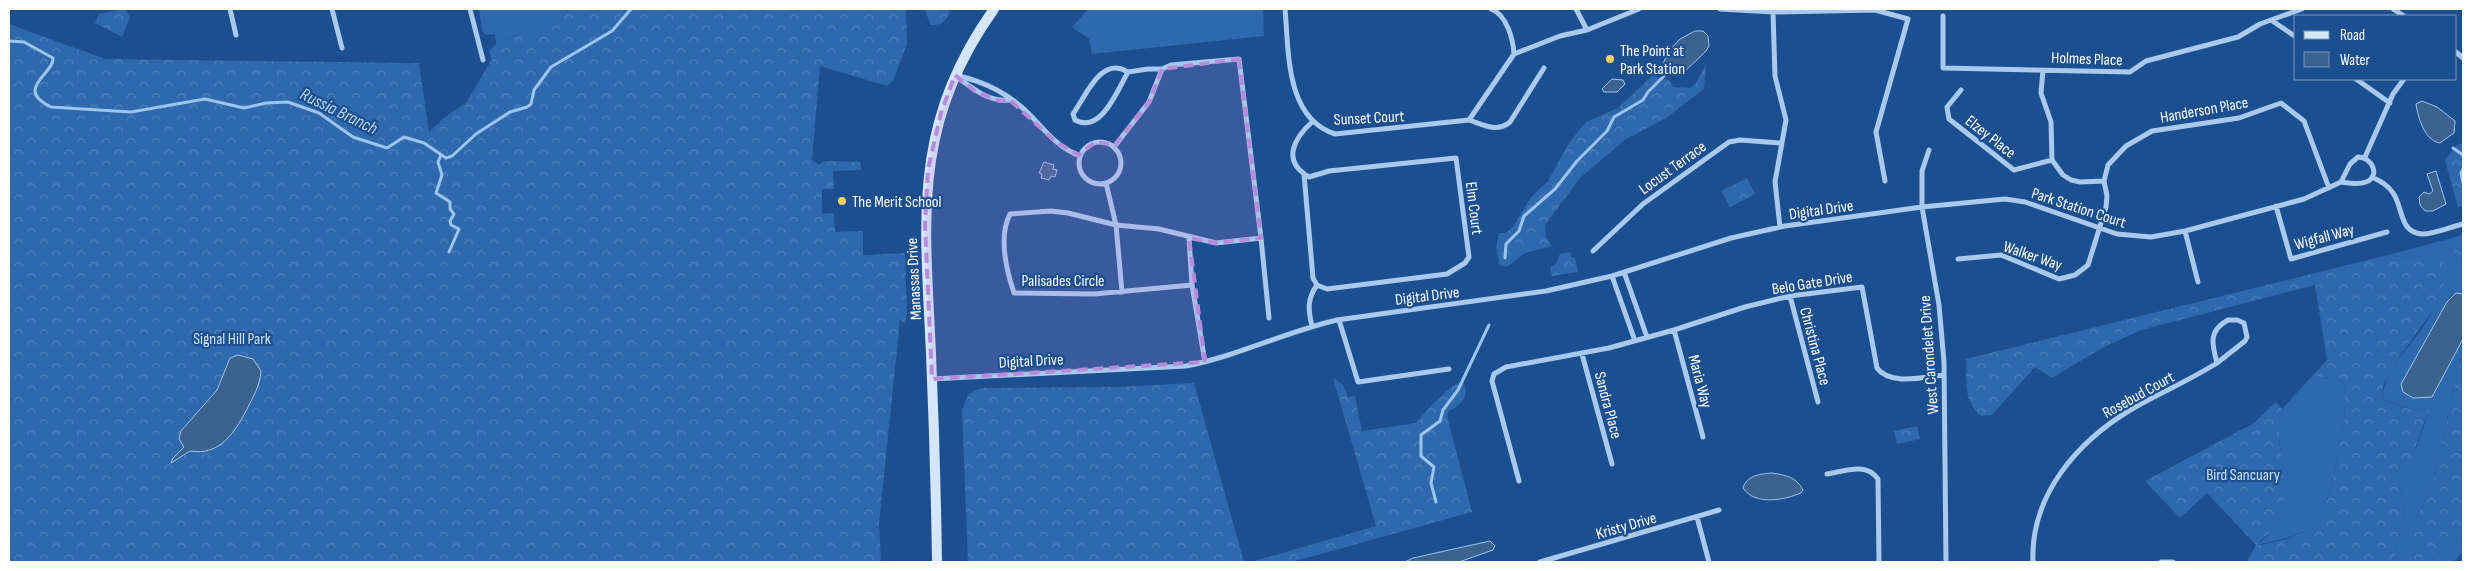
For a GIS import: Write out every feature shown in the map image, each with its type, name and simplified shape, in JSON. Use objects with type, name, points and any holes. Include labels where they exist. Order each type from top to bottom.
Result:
[{"type":"main road","name":"Manassas Drive","points":[[937,558],[926,200],[933,140],[941,113],[955,75],[994,9]]},
{"type":"street","points":[[230,9],[236,35]]},
{"type":"street","points":[[332,9],[342,48]]},
{"type":"street","points":[[470,9],[483,60]]},
{"type":"street","name":"Sunset Court","points":[[1285,9],[1292,83],[1303,107],[1314,121],[1327,132],[1335,134],[1469,120]]},
{"type":"street","points":[[1491,9],[1496,11],[1503,20],[1513,41],[1514,54]]},
{"type":"street","points":[[1576,9],[1587,30]]},
{"type":"street","points":[[1544,68],[1510,122],[1504,127],[1497,129],[1469,120],[1514,54],[1560,36],[1587,30],[1640,9]]},
{"type":"street","points":[[1720,9],[1773,12],[1876,10],[1908,19],[1876,132],[1886,181]]},
{"type":"street","name":"Holmes Place","points":[[1943,16],[1943,68],[2130,72],[2146,61],[2238,37],[2260,24],[2302,9]]},
{"type":"street","points":[[1773,12],[1775,76],[1786,120],[1775,182],[1780,228]]},
{"type":"street","points":[[2271,20],[2294,36]]},
{"type":"street","points":[[1128,72],[1105,111],[1093,123],[1083,124],[1075,120],[1072,114],[1100,74],[1112,68],[1122,68],[1128,72],[1162,69],[1171,65],[1239,59],[1269,318]]},
{"type":"street","points":[[1114,147],[1149,102],[1162,69]]},
{"type":"street","points":[[2042,70],[2041,93],[2051,122],[2052,160],[2063,175],[2071,180],[2086,183],[2104,181]]},
{"type":"street","points":[[955,75],[975,91],[999,101],[1010,100]]},
{"type":"street","points":[[955,75],[978,80],[1002,91],[1056,142],[1080,156]]},
{"type":"street","points":[[2357,80],[2390,103]]},
{"type":"street","points":[[2365,158],[2390,103],[2403,80]]},
{"type":"street","name":"Elzey Place","points":[[1961,90],[1947,107],[1950,119],[2014,170],[2052,160]]},
{"type":"street","name":"Handerson Place","points":[[2100,229],[2107,196],[2104,173],[2111,160],[2126,146],[2143,135],[2163,129],[2248,116],[2272,104],[2281,103],[2304,121],[2329,188]]},
{"type":"street","points":[[1312,326],[1309,306],[1310,295],[1317,285],[1313,278],[1304,174],[1297,169],[1292,147],[1298,137],[1314,121]]},
{"type":"street","name":"Locust Terrace","points":[[1592,251],[1643,204],[1729,142],[1745,140],[1781,143]]},
{"type":"street","points":[[1095,142],[1102,142],[1114,147],[1118,152],[1121,164],[1116,176],[1106,183],[1099,184],[1086,179],[1079,168],[1080,156],[1084,148],[1095,142]]},
{"type":"street","name":"West Carondelet Drive","points":[[1929,150],[1922,171],[1922,206],[1939,305],[1944,375],[1946,562]]},
{"type":"street","name":"Elm Court","points":[[1304,174],[1309,178],[1329,171],[1456,158],[1469,256],[1465,263],[1447,274],[1327,289],[1317,285]]},
{"type":"street","points":[[2341,182],[2352,161],[2358,158],[2365,158],[2372,164],[2372,177],[2384,184],[2394,194],[2405,224],[2414,232],[2426,233],[2463,224]]},
{"type":"street","name":"Park Station Court","points":[[1922,206],[2006,199],[2025,202],[2117,234],[2151,237],[2185,231],[2304,199],[2341,182],[2365,182],[2372,177]]},
{"type":"street","name":"Palisades Circle","points":[[1106,183],[1116,225],[1122,292]]},
{"type":"street","name":"Digital Drive","points":[[932,379],[1186,366],[1231,356],[1312,326],[1339,320],[1546,291],[1612,276],[1731,238],[1780,228],[1922,206]]},
{"type":"street","name":"Wigfall Way","points":[[2276,206],[2291,259],[2387,232]]},
{"type":"street","name":"Palisades Circle","points":[[1192,285],[1094,294],[1014,293],[1007,271],[1006,221],[1010,214],[1051,211],[1068,213],[1116,225],[1159,229],[1189,238],[1216,243],[1261,238]]},
{"type":"street","name":"Walker Way","points":[[1958,259],[2001,254],[2064,280],[2075,276],[2087,267],[2100,229]]},
{"type":"street","points":[[2185,231],[2198,282]]},
{"type":"street","points":[[1189,238],[1192,285],[1205,362]]},
{"type":"street","points":[[1624,272],[1647,337]]},
{"type":"street","points":[[1612,276],[1635,341]]},
{"type":"street","name":"Belo Gate Drive","points":[[1519,481],[1492,381],[1499,369],[1582,354],[1635,341],[1790,296],[1862,287],[1877,368],[1883,376],[1894,379],[1944,375]]},
{"type":"street","name":"Christina Place","points":[[1790,296],[1818,402]]},
{"type":"street","points":[[1339,320],[1358,382],[1449,369]]},
{"type":"street","name":"Rosebud Court","points":[[2033,562],[2035,538],[2046,497],[2082,447],[2099,432],[2134,408],[2196,377],[2217,363],[2244,341],[2248,332],[2241,321],[2228,320],[2215,330],[2212,342],[2217,363]]},
{"type":"street","name":"Maria Way","points":[[1674,330],[1703,437]]},
{"type":"street","name":"Sandra Place","points":[[1582,354],[1612,464]]},
{"type":"street","points":[[1827,474],[1864,468],[1874,473],[1878,479],[1879,562]]},
{"type":"street","name":"Kristy Drive","points":[[1540,562],[1719,510]]},
{"type":"street","points":[[1697,517],[1709,562]]},
{"type":"street","points":[[937,558],[943,562]]},
{"type":"street","points":[[2161,562],[2174,562]]},
{"type":"highlighted area","points":[[1239,59],[1261,238],[1216,243],[1189,238],[1205,362],[932,379],[925,225],[928,169],[941,113],[955,75],[975,91],[999,101],[1010,100],[1056,142],[1079,155],[1095,142],[1115,145],[1149,102],[1162,69]]},
{"type":"green space","points":[[125,9],[130,17],[122,37],[95,23],[99,14]]},
{"type":"green space","points":[[479,9],[568,9],[565,18],[545,30],[528,30],[503,41],[492,60],[489,51],[496,44],[495,34],[486,35],[482,31]]},
{"type":"green space","name":"Signal Hill Park","points":[[568,9],[906,9],[907,44],[893,81],[887,86],[820,66],[812,160],[819,165],[824,161],[860,162],[861,170],[833,171],[834,189],[822,189],[822,214],[834,213],[835,232],[863,231],[863,255],[905,253],[907,313],[905,324],[900,320],[879,524],[881,562],[9,562],[9,24],[105,59],[419,63],[429,132],[445,117],[466,103],[503,41],[528,30],[545,30],[564,18]]},
{"type":"green space","points":[[924,9],[947,9],[950,12],[943,22],[931,25]]},
{"type":"green space","points":[[1088,9],[1263,9],[1264,36],[1092,54],[1089,39],[1072,27]]},
{"type":"green space","points":[[1706,64],[1704,89],[1666,118],[1626,139],[1580,178],[1545,225],[1546,237],[1552,246],[1525,253],[1507,267],[1500,265],[1496,248],[1499,233],[1506,233],[1513,227],[1531,197],[1548,181],[1569,143],[1586,122],[1618,108],[1652,76],[1669,80],[1673,87],[1690,88],[1696,83]]},
{"type":"green space","points":[[2463,143],[2463,206],[2458,207],[2445,160],[2457,145]]},
{"type":"green space","points":[[1747,178],[1755,194],[1730,207],[1721,191]]},
{"type":"green space","points":[[2463,235],[2463,262],[2454,254],[2448,239]]},
{"type":"green space","points":[[2448,239],[2454,254],[2463,262],[2463,294],[2452,295],[2447,302],[2401,385],[2432,397],[2463,339],[2463,348],[2433,484],[2415,520],[2411,555],[2415,562],[2393,562],[2405,513],[2399,485],[2420,438],[2428,409],[2417,410],[2382,398],[2385,385],[2396,363],[2432,312],[2433,293],[2430,254],[2407,258],[2388,255]]},
{"type":"green space","points":[[1570,252],[1572,258],[1575,257],[1578,272],[1552,276],[1550,267],[1556,264],[1560,254]]},
{"type":"green space","name":"Bird Sancuary","points":[[2430,254],[2442,258],[2447,278],[2433,310],[2398,359],[2383,386],[2382,398],[2387,401],[2411,409],[2429,409],[2410,463],[2399,485],[2405,513],[2393,562],[2247,562],[2256,545],[2207,493],[2180,518],[2145,481],[2254,423],[2276,402],[2282,409],[2279,437],[2285,494],[2283,508],[2276,525],[2257,545],[2295,536],[2304,532],[2319,520],[2324,513],[2336,465],[2343,424],[2345,390],[2341,379],[2312,376],[2327,360],[2315,285],[2141,330],[2102,348],[2052,378],[2035,367],[1992,415],[1981,416],[1971,404],[1966,383],[1966,359],[2388,255],[2407,258]]},
{"type":"green space","points":[[2463,348],[2463,538],[2439,552],[2430,562],[2415,562],[2411,555],[2415,520],[2433,484]]},
{"type":"green space","points":[[2312,376],[2341,379],[2345,390],[2340,444],[2324,513],[2312,527],[2304,531],[2257,545],[2268,535],[2284,479],[2277,422],[2282,409]]},
{"type":"green space","points":[[1333,378],[1343,385],[1348,397],[1355,396],[1362,431],[1416,423],[1447,391],[1459,382],[1464,384],[1465,397],[1463,401],[1449,411],[1447,416],[1472,512],[1292,562],[1251,562],[1376,526]]},
{"type":"green space","points":[[1194,383],[1244,562],[968,562],[962,410],[968,395],[980,388],[1117,387]]},
{"type":"green space","points":[[1917,426],[1920,439],[1897,444],[1894,431]]},
{"type":"green space","points":[[2463,538],[2463,552],[2453,562],[2430,562],[2439,552]]},
{"type":"water","points":[[1695,31],[1703,31],[1708,36],[1709,46],[1681,75],[1670,75],[1664,69],[1663,64],[1668,52],[1680,39]]},
{"type":"water","points":[[1612,79],[1623,80],[1625,84],[1617,92],[1604,92],[1602,89]]},
{"type":"water","points":[[2422,101],[2437,107],[2455,121],[2454,133],[2440,143],[2430,138],[2423,128],[2416,104]]},
{"type":"water","points":[[1044,162],[1054,165],[1053,169],[1057,170],[1055,177],[1051,176],[1049,180],[1041,178],[1042,174],[1039,173]]},
{"type":"water","points":[[2436,171],[2446,204],[2433,211],[2425,211],[2420,205],[2419,197],[2424,192],[2429,194],[2433,191],[2427,174]]},
{"type":"water","points":[[2456,293],[2463,294],[2463,339],[2432,397],[2413,398],[2403,392],[2401,384],[2447,302]]},
{"type":"water","points":[[238,355],[253,359],[261,371],[256,391],[241,419],[231,435],[218,446],[201,452],[190,451],[171,463],[173,458],[184,447],[179,439],[181,431],[217,390],[230,358]]},
{"type":"water","points":[[1772,473],[1790,477],[1803,490],[1794,496],[1770,500],[1748,494],[1743,488],[1751,478]]},
{"type":"water","points":[[1490,541],[1495,546],[1493,550],[1459,562],[1405,562],[1413,558]]},
{"type":"waterway","name":"Russia Branch","points":[[9,41],[24,42],[53,58],[52,64],[35,88],[40,100],[51,107],[131,112],[205,99],[244,108],[266,103],[288,102],[319,113],[353,137],[387,148],[404,137],[424,143],[446,158],[452,156],[476,134],[510,112],[531,104],[534,90],[551,67],[612,31],[631,9]]},
{"type":"waterway","points":[[1505,258],[1506,244],[1519,231],[1524,216],[1555,189],[1577,161],[1607,131],[1614,117],[1643,100],[1648,92],[1667,73]]},
{"type":"waterway","points":[[2453,148],[2463,155]]},
{"type":"waterway","points":[[441,155],[438,162],[442,175],[436,193],[450,202],[450,209],[454,214],[450,221],[451,225],[459,229],[449,252]]},
{"type":"waterway","points":[[2463,169],[2461,173],[2463,183]]},
{"type":"waterway","points":[[1436,502],[1431,483],[1434,467],[1421,456],[1421,435],[1440,421],[1443,410],[1458,390],[1489,325]]},
{"type":"place","name":"The Point at Park Station","points":[[1610,59]]},
{"type":"place","name":"The Merit School","points":[[842,201]]}]
